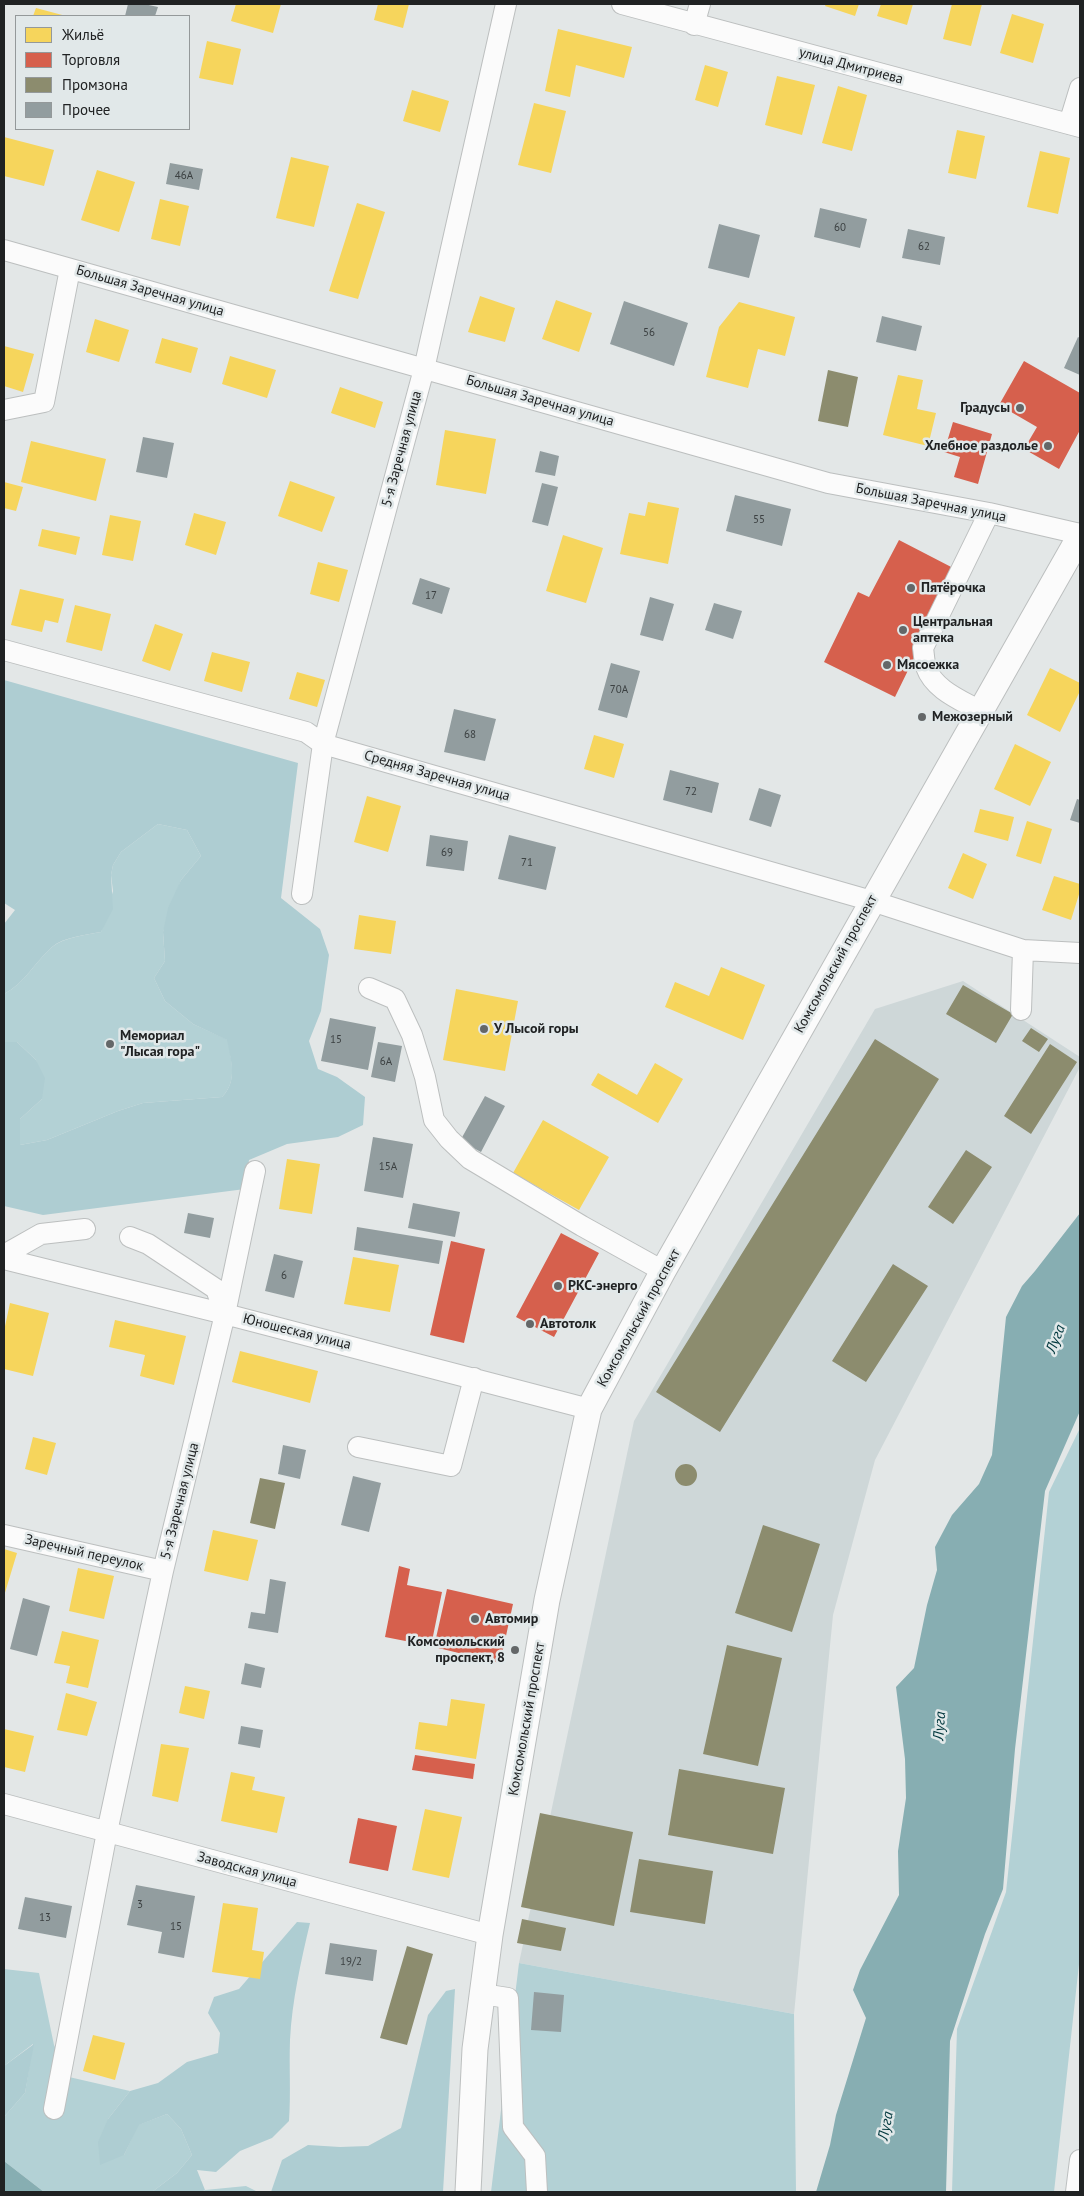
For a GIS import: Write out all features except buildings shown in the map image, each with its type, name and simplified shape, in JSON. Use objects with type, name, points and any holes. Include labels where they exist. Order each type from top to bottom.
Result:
[{"type":"main road","name":"Комсомольский проспект","points":[[468,2192],[475,2049],[490,1935],[547,1600],[589,1409],[663,1271],[1080,535]]},
{"type":"street","name":"5-я Заречная улица","points":[[302,894],[324,744],[424,369],[506,4]]},
{"type":"street","name":"улица Дмитриева","points":[[622,4],[694,25],[1074,126]]},
{"type":"street","points":[[694,25],[700,4]]},
{"type":"street","points":[[1074,126],[1080,88]]},
{"type":"street","name":"Большая Заречная улица","points":[[4,250],[828,483],[988,513],[1080,535]]},
{"type":"street","points":[[4,410],[44,402],[70,269]]},
{"type":"street","points":[[980,710],[947,693],[934,681],[926,668],[923,648],[988,513]]},
{"type":"street","name":"Средняя Заречная улица","points":[[4,650],[306,732],[324,744],[872,901],[1023,950],[1080,953]]},
{"type":"street","points":[[1021,1010],[1023,950]]},
{"type":"street","points":[[369,988],[395,999],[412,1035],[425,1077],[434,1120],[470,1159],[582,1226],[663,1271]]},
{"type":"street","name":"5-я Заречная улица","points":[[54,2109],[107,1832],[163,1571],[226,1314],[255,1171]]},
{"type":"street","points":[[4,1257],[41,1234],[85,1228]]},
{"type":"street","points":[[130,1237],[148,1244],[216,1289],[226,1314]]},
{"type":"street","name":"Юношеская улица","points":[[4,1257],[589,1409]]},
{"type":"street","points":[[358,1446],[451,1466],[474,1378]]},
{"type":"street","name":"Заречный переулок","points":[[4,1535],[163,1571]]},
{"type":"street","name":"Заводская улица","points":[[4,1804],[490,1935]]},
{"type":"street","points":[[482,1994],[508,1998],[513,2127],[535,2156],[536,2192]]},
{"type":"street","points":[[1076,2192],[1080,2160]]},
{"type":"shaded area","points":[[4,680],[298,763],[281,898],[320,929],[329,955],[321,1011],[309,1041],[318,1069],[337,1077],[365,1097],[363,1125],[338,1137],[287,1144],[249,1160],[245,1189],[43,1215],[4,1206],[4,1042],[17,1042],[36,1060],[45,1078],[42,1099],[20,1119],[20,1145],[47,1140],[118,1111],[143,1103],[222,1097],[230,1084],[232,1070],[227,1040],[193,1024],[165,1001],[154,978],[165,961],[163,932],[168,908],[181,880],[201,856],[187,830],[158,824],[121,852],[113,865],[111,875],[113,909],[101,932],[75,937],[62,941],[52,947],[18,984],[4,994],[4,924],[15,910],[4,903]]},
{"type":"shaded area","points":[[158,824],[187,830],[201,856],[181,880],[163,932],[165,961],[154,978],[165,1001],[193,1024],[228,1040],[232,1063],[232,1077],[227,1091],[222,1097],[143,1103],[118,1111],[47,1140],[20,1145],[20,1119],[42,1099],[36,1060],[17,1042],[4,1042],[4,994],[18,984],[52,947],[75,937],[101,932],[113,891],[111,875],[113,865],[121,852]]},
{"type":"shaded area","points":[[963,981],[1080,1057],[1080,1067],[875,1460],[833,1615],[794,2014],[519,1963],[634,1421],[875,1009]]},
{"type":"shaded area","points":[[1080,1428],[1080,1955],[1054,2192],[952,2192],[957,2029],[1006,1892],[1049,1492]]},
{"type":"shaded area","points":[[297,1922],[310,1923],[297,1981],[291,2025],[289,2121],[272,2138],[240,2151],[216,2172],[197,2170],[205,2190],[202,2192],[152,2192],[177,2173],[192,2155],[181,2129],[167,2114],[139,2125],[124,2155],[100,2165],[98,2142],[108,2119],[130,2091],[158,2083],[187,2062],[218,2053],[220,2033],[208,2013],[214,1997],[239,1989]]},
{"type":"shaded area","points":[[519,1963],[794,2014],[796,2192],[491,2192]]},
{"type":"shaded area","points":[[4,1969],[39,1973],[54,2045],[69,2077],[130,2091],[108,2119],[124,2155],[138,2125],[167,2114],[181,2129],[192,2155],[177,2173],[152,2192],[44,2192],[4,2161],[4,2117],[25,2093],[33,2044],[4,2066]]},
{"type":"shaded area","points":[[455,1989],[443,2192],[271,2192],[282,2160],[308,2145],[368,2146],[401,2128],[428,2015],[446,1991]]},
{"type":"shaded area","points":[[34,2044],[25,2093],[4,2117],[4,2066]]},
{"type":"shaded area","points":[[246,2186],[258,2192],[202,2192],[205,2190]]},
{"type":"water","name":"Луга","points":[[1080,1213],[1080,1411],[1045,1491],[1015,1749],[1003,1889],[985,1934],[950,2041],[946,2192],[816,2192],[830,2145],[836,2115],[866,2018],[853,1990],[860,1970],[899,1895],[898,1851],[906,1798],[905,1759],[896,1687],[914,1668],[927,1605],[937,1570],[935,1547],[952,1515],[979,1484],[992,1455],[1006,1317],[1022,1286]]},
{"type":"water","points":[[4,2161],[44,2192],[4,2192]]},
{"type":"place","name":"Градусы","points":[[1020,408]]},
{"type":"place","name":"Хлебное раздолье","points":[[1048,446]]},
{"type":"place","name":"Пятёрочка","points":[[911,588]]},
{"type":"place","name":"Центральная аптека","points":[[903,630]]},
{"type":"place","name":"Мясоежка","points":[[887,665]]},
{"type":"place","name":"Межозерный","points":[[922,717]]},
{"type":"place","name":"У Лысой горы","points":[[484,1029]]},
{"type":"place","name":"Мемориал \"Лысая гора\"","points":[[110,1044]]},
{"type":"place","name":"РКС-энерго","points":[[558,1286]]},
{"type":"place","name":"Автотолк","points":[[530,1324]]},
{"type":"place","name":"Автомир","points":[[475,1619]]},
{"type":"place","name":"Комсомольский проспект, 8","points":[[515,1650]]}]
